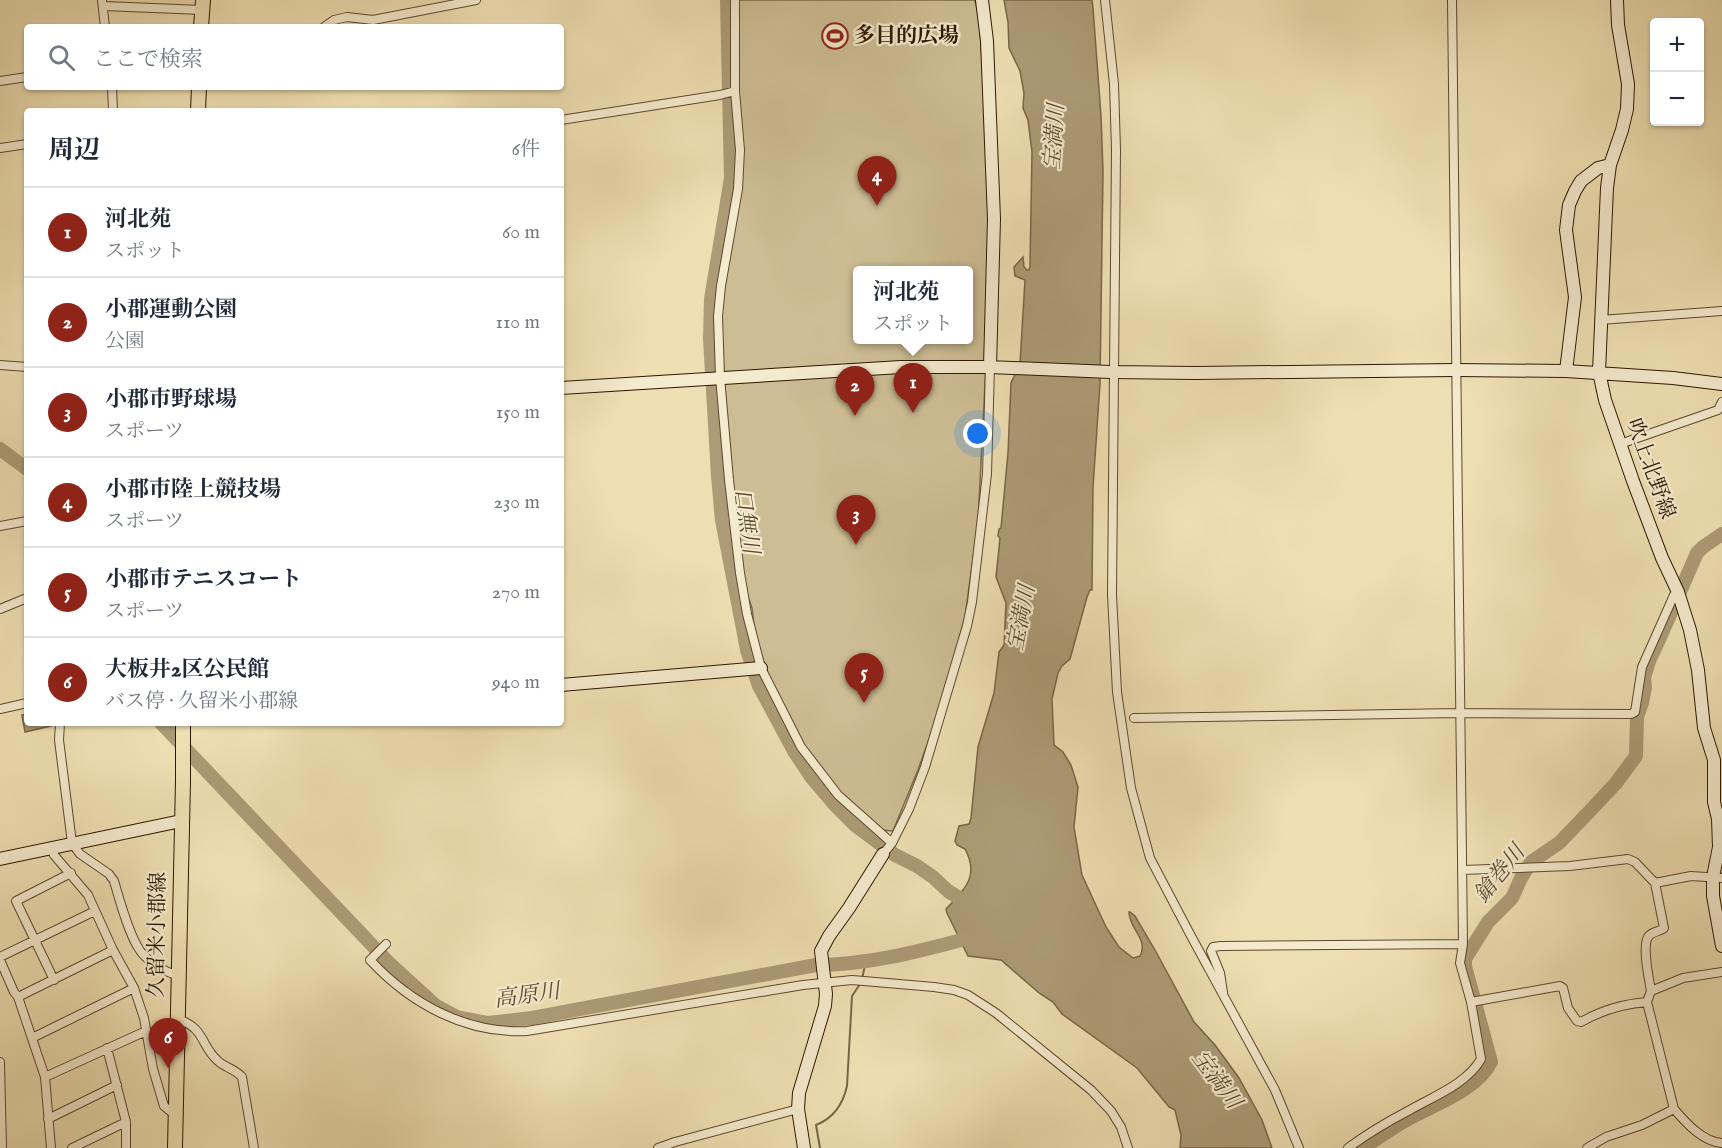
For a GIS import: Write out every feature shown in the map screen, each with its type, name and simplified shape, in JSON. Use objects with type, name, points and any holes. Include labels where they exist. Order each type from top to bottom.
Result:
[{"type":"main road","points":[[201,24],[203,5]]},
{"type":"main road","points":[[198,108],[199,90]]},
{"type":"main road","name":"久留米小郡線","points":[[175,1148],[183,729]]},
{"type":"street","points":[[328,24],[347,17],[373,20],[476,0]]},
{"type":"street","points":[[735,0],[735,91],[740,150],[738,189],[718,316],[720,377],[729,480],[747,614],[761,668],[801,747],[838,795],[892,843]]},
{"type":"street","points":[[804,1148],[798,1109],[799,1093],[825,1006],[825,981],[821,951],[892,843],[909,809],[928,757],[970,610],[987,474],[995,367],[994,219],[987,50],[982,0]]},
{"type":"street","points":[[1105,0],[1114,84],[1116,150],[1112,558],[1114,641],[1117,692],[1131,788],[1150,858],[1275,1090],[1299,1148]]},
{"type":"street","points":[[1348,1148],[1370,1132],[1458,1083],[1477,1066],[1481,1059],[1471,1002],[1460,963],[1463,944],[1452,0]]},
{"type":"street","name":"吹上北野線","points":[[1617,0],[1618,25],[1628,84],[1627,109],[1610,165],[1606,188],[1599,372],[1605,400],[1620,444],[1662,558],[1678,592],[1690,630],[1698,670],[1704,728],[1714,760],[1714,802],[1721,847],[1713,896],[1722,946]]},
{"type":"street","points":[[105,24],[103,3],[203,5]]},
{"type":"street","points":[[0,81],[24,77]]},
{"type":"street","points":[[112,90],[113,108]]},
{"type":"street","points":[[564,120],[735,91]]},
{"type":"street","points":[[0,148],[24,144]]},
{"type":"street","points":[[1566,371],[1575,297],[1566,230],[1569,205],[1581,182],[1598,168],[1610,165]]},
{"type":"street","points":[[1600,320],[1722,311]]},
{"type":"street","points":[[0,365],[24,367]]},
{"type":"street","points":[[564,388],[866,368],[995,367],[1113,372],[1566,371],[1722,384]]},
{"type":"street","points":[[1620,444],[1718,410],[1722,402]]},
{"type":"street","points":[[0,526],[24,522]]},
{"type":"street","points":[[1134,718],[1459,713],[1632,714],[1635,712],[1642,667],[1674,595],[1678,592]]},
{"type":"street","points":[[0,609],[24,599]]},
{"type":"street","points":[[564,686],[761,668]]},
{"type":"street","points":[[0,709],[24,704]]},
{"type":"street","points":[[60,726],[59,740],[72,843],[80,854],[109,874],[114,881],[140,950],[170,974],[179,976]]},
{"type":"street","points":[[0,859],[181,821]]},
{"type":"street","points":[[51,847],[54,855],[88,895],[113,950],[134,988],[140,1004],[153,1069],[164,1106],[170,1111],[176,1110]]},
{"type":"street","points":[[1462,870],[1570,866],[1628,859],[1635,862],[1655,883],[1664,928],[1647,938],[1645,945],[1650,991],[1647,1002],[1674,1109],[1702,1136],[1710,1141],[1722,1143]]},
{"type":"street","points":[[54,980],[16,901],[70,873]]},
{"type":"street","points":[[1655,883],[1692,876],[1717,878]]},
{"type":"street","points":[[51,1148],[45,1077],[18,997],[0,958],[95,911]]},
{"type":"street","points":[[1223,995],[1224,988],[1220,973],[1211,951],[1213,947],[1221,945],[1463,944]]},
{"type":"street","points":[[386,945],[370,960],[392,983],[450,1018],[507,1032],[527,1031],[825,981],[852,980],[954,990],[968,995],[996,1013],[1091,1090],[1111,1112],[1128,1148]]},
{"type":"street","points":[[18,997],[113,950]]},
{"type":"street","points":[[1650,991],[1683,978],[1722,972]]},
{"type":"street","points":[[1471,1002],[1560,986],[1563,988],[1568,1008],[1577,1021],[1581,1022],[1613,1007],[1647,1002]]},
{"type":"street","points":[[32,1038],[134,988]]},
{"type":"street","points":[[178,1019],[189,1023],[199,1032],[218,1062],[231,1067],[242,1077],[254,1148]]},
{"type":"street","points":[[45,1077],[146,1030]]},
{"type":"street","points":[[107,1047],[126,1122],[126,1148]]},
{"type":"street","points":[[0,1062],[2,1148]]},
{"type":"street","points":[[48,1119],[117,1085]]},
{"type":"street","points":[[658,1148],[798,1109]]},
{"type":"street","points":[[1587,1148],[1605,1137],[1642,1125],[1674,1109]]},
{"type":"street","points":[[72,1148],[126,1122]]},
{"type":"shaded area","points":[[738,0],[975,0],[979,18],[983,75],[989,202],[987,345],[978,522],[965,617],[940,709],[893,831],[882,830],[841,794],[802,743],[767,674],[755,634],[752,608],[745,588],[730,480],[721,323],[724,289],[740,189]]},
{"type":"water","name":"宝満川","points":[[1004,0],[1092,0],[1093,8],[1103,171],[1100,384],[1093,487],[1092,590],[1087,597],[1070,659],[1058,673],[1052,699],[1054,745],[1063,752],[1071,765],[1078,787],[1074,827],[1082,875],[1106,927],[1119,947],[1133,958],[1140,956],[1142,950],[1142,944],[1129,912],[1135,916],[1194,1022],[1215,1045],[1239,1078],[1262,1120],[1272,1148],[1180,1148],[1181,1135],[1175,1110],[1169,1107],[1137,1068],[1062,1014],[1053,1002],[1001,960],[968,956],[946,909],[964,889],[970,875],[971,868],[965,849],[957,845],[955,841],[959,826],[969,824],[971,818],[978,747],[994,693],[999,652],[1004,645],[1006,603],[996,577],[1000,538],[998,536],[1001,528],[1008,453],[1011,383],[1020,364],[1025,280],[1015,276],[1014,267],[1023,257],[1024,267],[1029,270],[1030,266],[1032,152],[1028,120],[1023,108],[1024,93],[1020,71],[1009,48]]},
{"type":"water","points":[[22,715],[24,715],[24,726],[51,726],[25,732]]},
{"type":"waterway","name":"口無川","points":[[727,0],[731,178],[711,299],[710,339],[722,520],[747,650],[759,686],[794,751],[812,778],[835,805],[856,826],[895,855],[917,866],[964,901],[974,903]]},
{"type":"waterway","name":"高原川","points":[[0,449],[24,467]]},
{"type":"waterway","name":"鎗巻川","points":[[1362,1148],[1410,1118],[1467,1088],[1485,1072],[1491,1062],[1465,959],[1488,922],[1512,898],[1531,862],[1559,843],[1616,783],[1636,756],[1637,717],[1642,703],[1644,678],[1649,661],[1697,553],[1722,534]]},
{"type":"waterway","name":"高原川","points":[[164,726],[390,964],[436,1006],[457,1017],[488,1023],[532,1018],[816,965],[877,960],[977,936]]},
{"type":"waterway","points":[[862,979],[866,961]]},
{"type":"waterway","points":[[820,1148],[816,1125],[837,1110],[847,1086],[852,996],[860,984]]},
{"type":"place","name":"多目的広場","points":[[835,36]]},
{"type":"place","name":"小郡市陸上競技場","points":[[877,206]]},
{"type":"place","name":"河北苑","points":[[913,413]]},
{"type":"place","name":"小郡運動公園","points":[[855,416]]},
{"type":"place","name":"小郡市野球場","points":[[856,545]]},
{"type":"place","name":"小郡市テニスコート","points":[[864,703]]},
{"type":"place","name":"大板井2区公民館","points":[[168,1068]]}]
